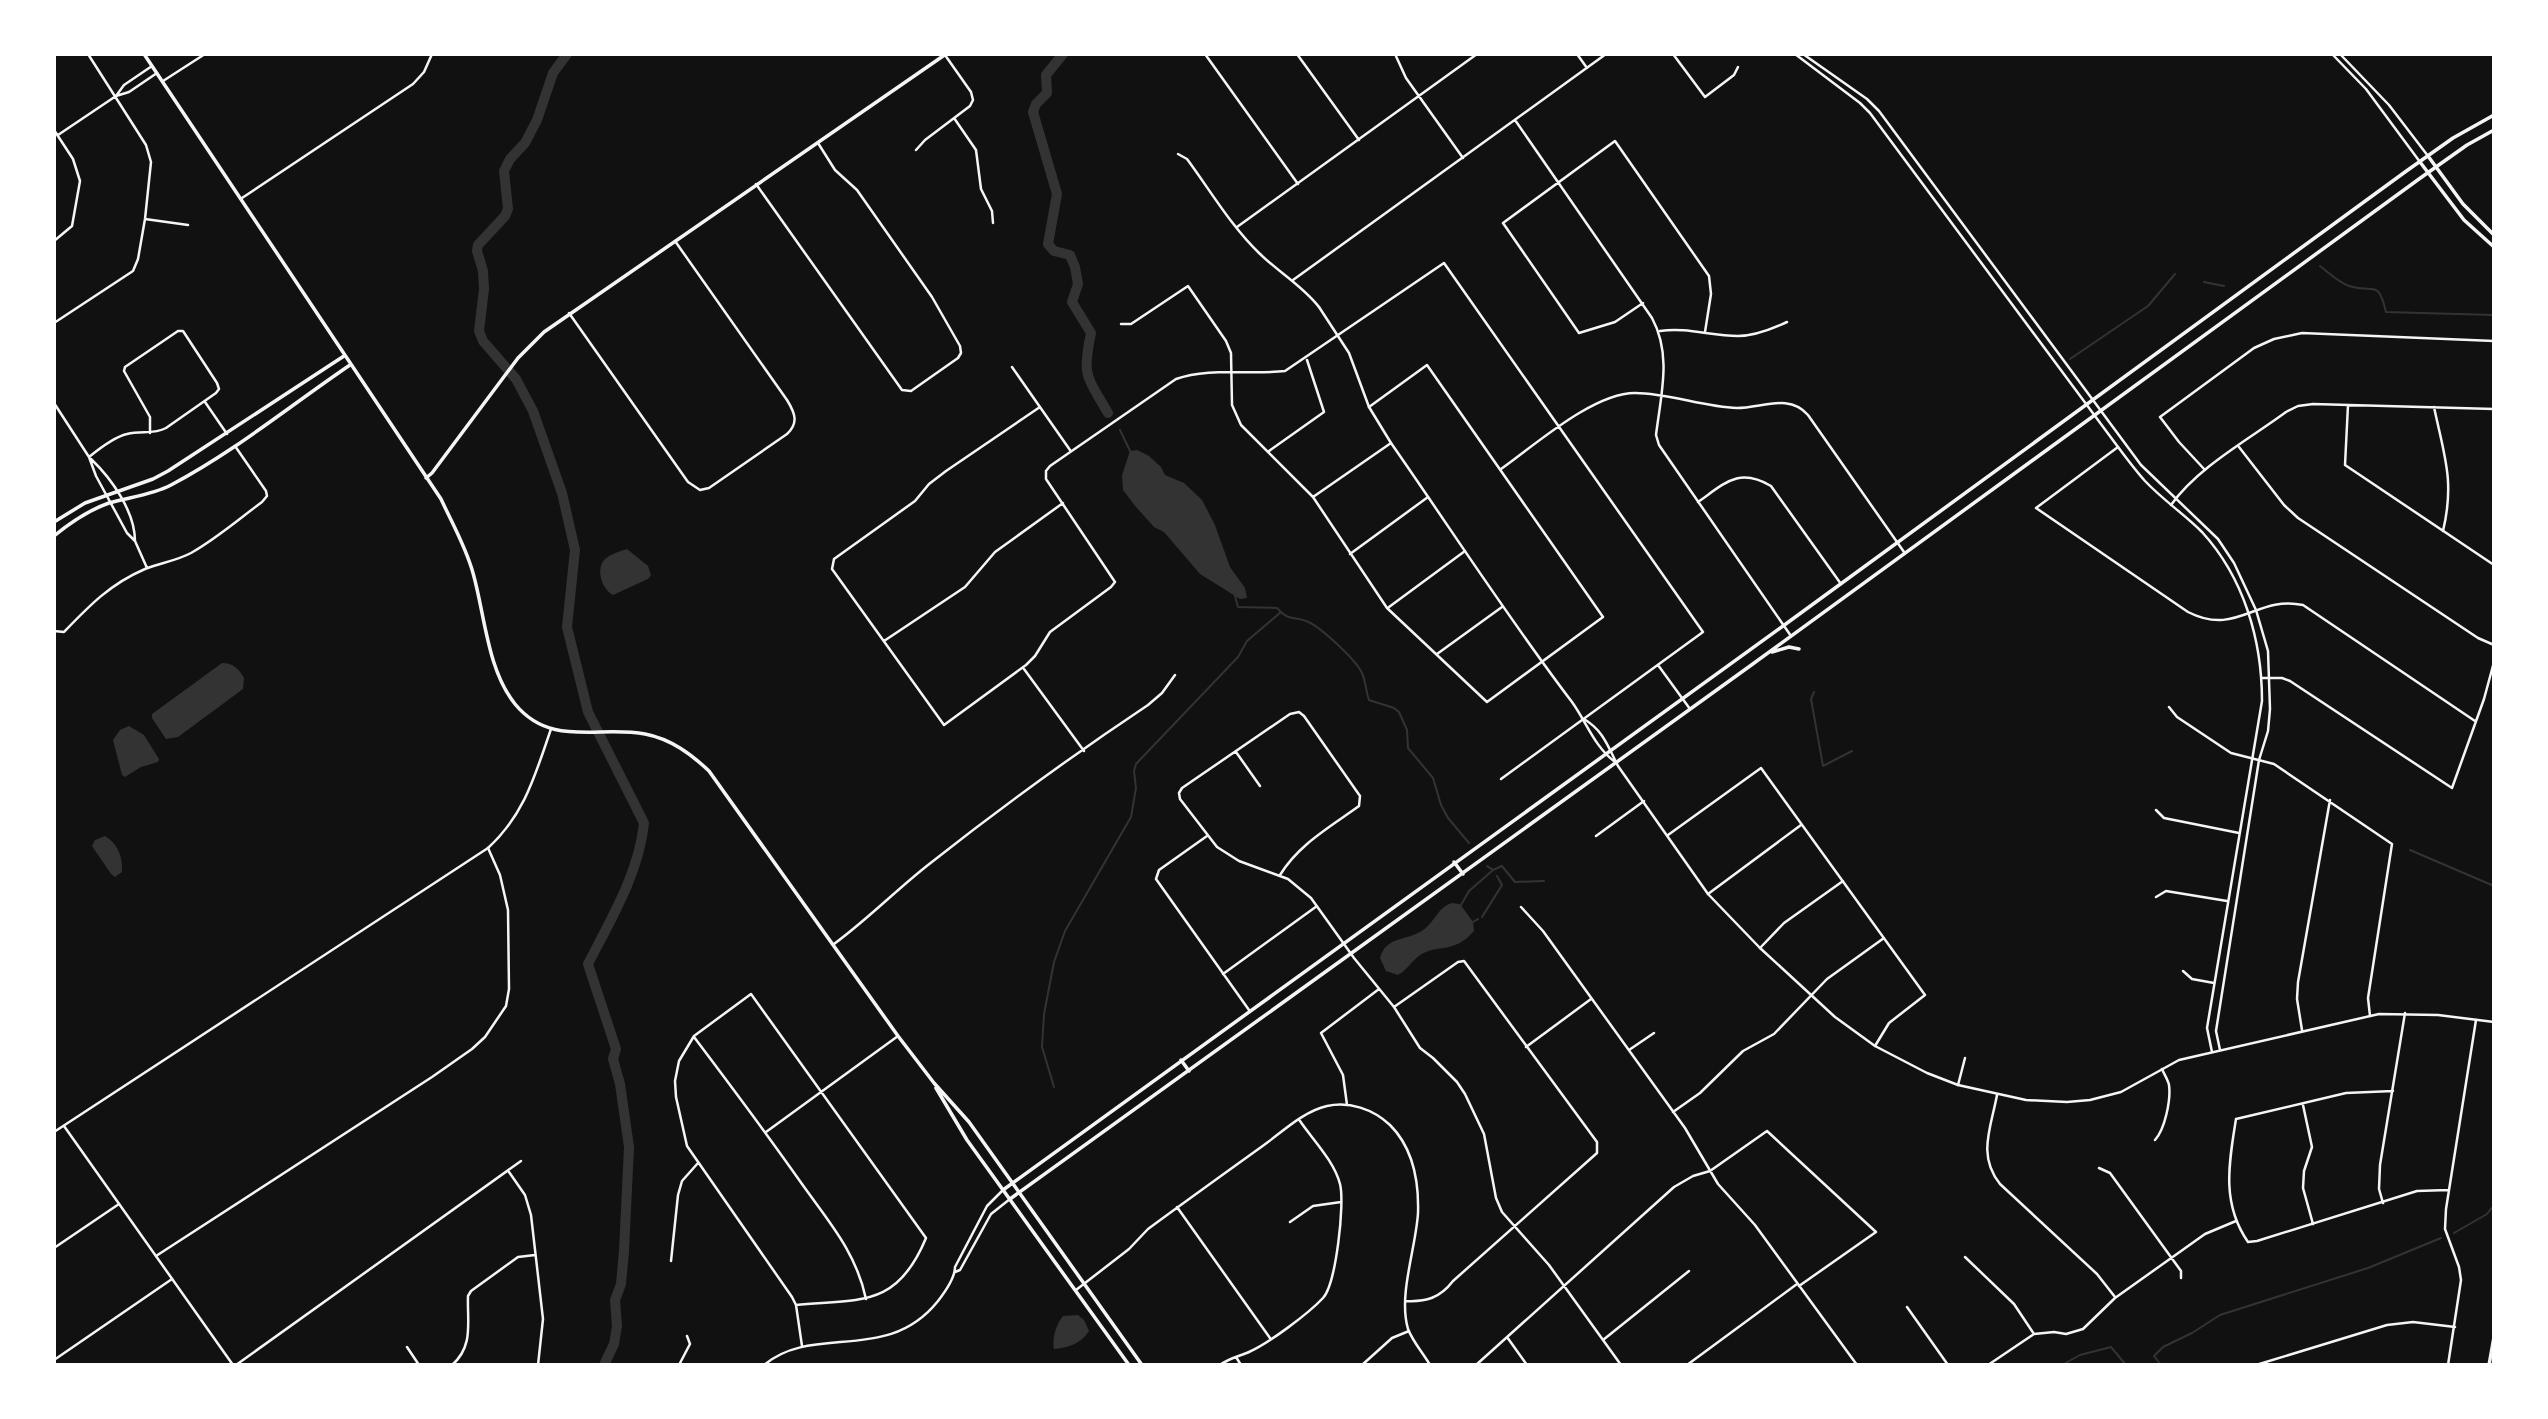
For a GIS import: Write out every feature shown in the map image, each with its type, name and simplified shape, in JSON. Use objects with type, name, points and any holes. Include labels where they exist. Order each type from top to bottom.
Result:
[{"type":"main road","points":[[144,54],[441,499],[464,545],[473,572],[499,674],[505,688],[523,712],[551,729],[579,734],[629,732],[659,738],[696,759],[743,817],[898,1036],[934,1083],[969,1122],[1142,1365]]},
{"type":"main road","points":[[426,478],[518,358],[544,332],[945,55]]},
{"type":"main road","points":[[1003,1189],[2428,156],[2494,115]]},
{"type":"main road","points":[[1010,1199],[1463,874],[2436,167],[2494,130]]},
{"type":"main road","points":[[2428,156],[2463,204],[2494,235]]},
{"type":"main road","points":[[2420,162],[2464,220],[2493,246]]},
{"type":"main road","points":[[54,522],[85,503],[168,471],[344,356]]},
{"type":"main road","points":[[54,536],[74,520],[112,502],[173,484],[350,365]]},
{"type":"main road","points":[[2007,462],[2014,472]]},
{"type":"main road","points":[[1764,656],[1783,648],[1799,649]]},
{"type":"main road","points":[[1454,862],[1463,874]]},
{"type":"main road","points":[[1181,1060],[1189,1071]]},
{"type":"main road","points":[[934,1083],[967,1140],[1129,1365]]},
{"type":"main road","points":[[2489,1365],[2494,1337]]},
{"type":"street","points":[[54,323],[133,271],[138,259],[151,172],[150,155],[88,54]]},
{"type":"street","points":[[163,81],[205,54]]},
{"type":"street","points":[[240,200],[413,84],[424,72],[432,54]]},
{"type":"street","points":[[1205,54],[1298,184]]},
{"type":"street","points":[[1297,54],[1359,141]]},
{"type":"street","points":[[1395,54],[1419,96],[1463,158]]},
{"type":"street","points":[[1237,227],[1477,54]]},
{"type":"street","points":[[1577,54],[1587,68]]},
{"type":"street","points":[[1293,280],[1606,54]]},
{"type":"street","points":[[1673,54],[1705,97],[1734,75],[1738,67]]},
{"type":"street","points":[[1795,54],[1870,113],[2118,447],[2146,481],[2203,533],[2235,580],[2249,613],[2262,678],[2261,720],[2251,758],[2207,1028],[2212,1052]]},
{"type":"street","points":[[1803,54],[1867,99],[1879,111],[2141,465],[2218,539],[2256,610],[2265,635],[2270,678],[2268,731],[2259,760],[2216,1031],[2220,1050]]},
{"type":"street","points":[[2332,54],[2367,89],[2420,162]]},
{"type":"street","points":[[2340,54],[2389,105],[2428,156]]},
{"type":"street","points":[[916,150],[925,139],[970,106],[974,96],[945,55]]},
{"type":"street","points":[[116,96],[124,85],[152,66]]},
{"type":"street","points":[[58,135],[116,96],[129,92],[157,73]]},
{"type":"street","points":[[954,118],[976,150],[981,189],[992,211],[993,223]]},
{"type":"street","points":[[1514,120],[1559,181],[1660,331],[1665,362],[1656,435],[1659,445],[1791,636]]},
{"type":"street","points":[[54,130],[73,159],[79,181],[72,226],[54,241]]},
{"type":"street","points":[[1643,303],[1615,322],[1579,333],[1503,223],[1615,141],[1709,276],[1711,294],[1705,332]]},
{"type":"street","points":[[756,184],[902,390],[909,392],[958,358],[961,353],[960,346],[932,297],[857,190],[835,170],[817,142]]},
{"type":"street","points":[[1178,154],[1187,159],[1259,254],[1293,280],[1319,307],[1339,334],[1369,407],[1391,443],[1542,663],[1584,719],[1587,730],[1644,801],[1708,894],[1811,996],[1875,1046],[1927,1073],[1958,1085],[2026,1100],[2067,1102],[2090,1100],[2121,1092],[2179,1060],[2370,1016],[2405,1013],[2494,1023]]},
{"type":"street","points":[[145,219],[188,225]]},
{"type":"street","points":[[569,313],[688,482],[700,490],[709,488],[787,434],[794,427],[794,411],[675,241]]},
{"type":"street","points":[[1040,407],[946,471],[929,484],[915,501],[832,561],[832,569],[944,725],[1023,667],[1035,656],[1050,632],[1115,582],[1046,479],[1046,471],[1176,379],[1190,374],[1285,371],[1444,263],[1703,632],[1501,779]]},
{"type":"street","points":[[1121,324],[1131,324],[1188,286],[1226,341],[1231,354],[1233,405],[1241,425],[1313,497],[1387,608],[1487,702],[1603,617],[1427,365],[1369,407]]},
{"type":"street","points":[[1660,331],[1678,328],[1739,336],[1764,331],[1787,322]]},
{"type":"street","points":[[89,457],[123,435],[150,433],[166,429],[219,389],[183,331],[178,331],[130,363],[124,371],[138,391],[150,418],[150,433]]},
{"type":"street","points":[[2206,470],[2160,418],[2255,348],[2274,339],[2302,333],[2494,341]]},
{"type":"street","points":[[1269,451],[1324,412],[1307,358]]},
{"type":"street","points":[[1012,367],[1072,452]]},
{"type":"street","points":[[1501,469],[1597,402],[1617,395],[1635,393],[1736,408],[1784,403],[1803,409],[1904,552]]},
{"type":"street","points":[[205,402],[227,434]]},
{"type":"street","points":[[54,404],[89,457],[147,568]]},
{"type":"street","points":[[2171,505],[2189,483],[2286,412],[2298,407],[2313,404],[2494,409]]},
{"type":"street","points":[[2348,405],[2345,465],[2494,565]]},
{"type":"street","points":[[2434,407],[2449,480],[2449,505],[2443,531]]},
{"type":"street","points":[[1313,497],[1391,443]]},
{"type":"street","points":[[54,631],[64,632],[103,592],[147,568],[192,552],[265,499],[266,491],[234,445]]},
{"type":"street","points":[[2118,447],[2036,509],[2203,620],[2229,621],[2274,603],[2303,605],[2475,721]]},
{"type":"street","points":[[2239,447],[2284,505],[2298,518],[2478,638],[2494,645]]},
{"type":"street","points":[[89,457],[103,470],[122,500],[135,530],[135,541]]},
{"type":"street","points":[[1698,502],[1730,480],[1740,477],[1757,478],[1771,486],[1841,584]]},
{"type":"street","points":[[1350,554],[1428,497]]},
{"type":"street","points":[[884,641],[965,587],[995,552],[1063,503]]},
{"type":"street","points":[[1387,608],[1465,551]]},
{"type":"street","points":[[1437,654],[1504,606]]},
{"type":"street","points":[[2262,678],[2282,678],[2305,691],[2452,788],[2484,699],[2494,662]]},
{"type":"street","points":[[1658,664],[1690,709]]},
{"type":"street","points":[[1023,667],[1084,751]]},
{"type":"street","points":[[834,944],[867,920],[906,883],[948,849],[1148,705],[1175,675]]},
{"type":"street","points":[[2169,707],[2177,717],[2231,753],[2274,764],[2392,844],[2368,998],[2370,1016]]},
{"type":"street","points":[[1280,875],[1301,847],[1359,806],[1361,801],[1299,712],[1290,714],[1182,788],[1180,799],[1207,836],[1228,855],[1280,875],[1301,888],[1394,1007],[1420,1048],[1449,1073],[1465,1094],[1483,1134],[1496,1198],[1502,1212],[1549,1265],[1621,1365]]},
{"type":"street","points":[[1584,719],[1594,725],[1611,749],[1615,762]]},
{"type":"street","points":[[54,1132],[488,848],[510,827],[522,807],[551,729]]},
{"type":"street","points":[[1236,751],[1261,786]]},
{"type":"street","points":[[1668,835],[1761,768],[1925,995],[1889,1023],[1875,1046]]},
{"type":"street","points":[[2302,1030],[2297,999],[2298,982],[2330,800]]},
{"type":"street","points":[[1596,836],[1644,801]]},
{"type":"street","points":[[2157,810],[2164,818],[2239,833]]},
{"type":"street","points":[[1708,894],[1802,825]]},
{"type":"street","points":[[1207,836],[1159,870],[1156,879],[1249,1010]]},
{"type":"street","points":[[156,1256],[436,1074],[472,1049],[495,1025],[506,1006],[510,943],[506,895],[488,848]]},
{"type":"street","points":[[1760,948],[1784,923],[1843,881]]},
{"type":"street","points":[[2156,897],[2166,891],[2227,901]]},
{"type":"street","points":[[1223,974],[1317,906]]},
{"type":"street","points":[[1521,907],[1543,931],[1674,1112],[1718,1184],[1755,1225],[1857,1365]]},
{"type":"street","points":[[1674,1112],[1700,1093],[1744,1051],[1774,1034],[1827,979],[1884,938]]},
{"type":"street","points":[[1394,1007],[1458,962],[1464,961],[1597,1142],[1597,1153],[1446,1290],[1423,1302],[1406,1301]]},
{"type":"street","points":[[2183,971],[2192,979],[2214,983]]},
{"type":"street","points":[[1347,1105],[1342,1075],[1321,1033],[1379,989]]},
{"type":"street","points":[[796,1306],[877,1297],[893,1287],[907,1272],[926,1238],[751,994],[694,1036],[683,1051],[676,1081],[683,1133],[698,1163],[782,1280],[796,1306],[802,1346]]},
{"type":"street","points":[[1526,1047],[1592,999]]},
{"type":"street","points":[[2383,1203],[2379,1189],[2380,1165],[2405,1013]]},
{"type":"street","points":[[2448,1365],[2460,1280],[2459,1267],[2445,1229],[2448,1190],[2476,1020]]},
{"type":"street","points":[[1629,1050],[1654,1033]]},
{"type":"street","points":[[694,1036],[766,1132],[849,1251],[861,1276],[866,1299]]},
{"type":"street","points":[[766,1132],[898,1036]]},
{"type":"street","points":[[1958,1085],[1965,1058]]},
{"type":"street","points":[[2155,1140],[2162,1133],[2169,1095],[2168,1083],[2162,1069]]},
{"type":"street","points":[[2393,1091],[2346,1093],[2236,1119],[2228,1172],[2229,1198],[2236,1221],[2248,1242],[2417,1191],[2448,1190]]},
{"type":"street","points":[[1997,1095],[1986,1142],[1992,1174],[2097,1274],[2115,1298]]},
{"type":"street","points":[[2303,1104],[2312,1147],[2304,1171],[2303,1188],[2313,1224]]},
{"type":"street","points":[[1076,1290],[1177,1207],[1299,1120],[1328,1105],[1347,1105],[1374,1113],[1385,1121],[1407,1147],[1413,1166],[1418,1214],[1406,1301],[1409,1331],[1430,1365]]},
{"type":"street","points":[[1220,1365],[1252,1351],[1324,1297],[1330,1286],[1336,1256],[1340,1185],[1334,1169],[1299,1120]]},
{"type":"street","points":[[64,1126],[234,1365],[521,1161]]},
{"type":"street","points":[[1476,1365],[1674,1187],[1693,1176],[1710,1171],[1767,1131],[1877,1232],[1687,1365]]},
{"type":"street","points":[[671,1261],[678,1195],[682,1181],[698,1163]]},
{"type":"street","points":[[2099,1168],[2110,1172],[2181,1271],[2181,1278]]},
{"type":"street","points":[[508,1171],[525,1195],[531,1215],[543,1319],[538,1365]]},
{"type":"street","points":[[764,1365],[780,1353],[802,1346],[858,1341],[891,1334],[920,1320],[943,1294],[987,1206],[1003,1189]]},
{"type":"street","points":[[955,1272],[960,1270],[992,1214],[1010,1199]]},
{"type":"street","points":[[1290,1222],[1313,1206],[1341,1202]]},
{"type":"street","points":[[54,1248],[118,1204]]},
{"type":"street","points":[[1177,1207],[1270,1338]]},
{"type":"street","points":[[1988,1365],[2035,1334],[2066,1334],[2084,1329],[2115,1298],[2205,1234],[2236,1221]]},
{"type":"street","points":[[452,1365],[468,1342],[468,1296],[471,1291],[518,1258],[536,1255]]},
{"type":"street","points":[[1965,1257],[2014,1304],[2035,1334]]},
{"type":"street","points":[[1603,1340],[1689,1271]]},
{"type":"street","points":[[54,1360],[172,1279]]},
{"type":"street","points":[[1906,1307],[1948,1365]]},
{"type":"street","points":[[2256,1365],[2387,1325],[2413,1322],[2455,1327]]},
{"type":"street","points":[[1362,1365],[1392,1338],[1409,1331]]},
{"type":"street","points":[[679,1365],[690,1343],[687,1336]]},
{"type":"street","points":[[1507,1337],[1527,1365]]},
{"type":"street","points":[[407,1347],[419,1365]]},
{"type":"street","points":[[1236,1357],[1241,1365]]},
{"type":"shaded area","points":[[1137,450],[1149,456],[1165,475],[1184,483],[1202,500],[1215,525],[1230,567],[1245,588],[1247,598],[1240,599],[1200,574],[1164,532],[1154,527],[1123,490],[1122,475],[1130,451]]},
{"type":"shaded area","points":[[627,549],[648,566],[651,575],[648,579],[613,595],[603,584],[600,568],[607,557]]},
{"type":"shaded area","points":[[222,663],[232,665],[240,672],[244,678],[243,689],[178,737],[166,739],[152,714]]},
{"type":"shaded area","points":[[129,726],[144,735],[159,759],[158,762],[141,767],[125,777],[122,775],[113,740],[120,730]]},
{"type":"shaded area","points":[[105,836],[116,847],[122,861],[122,872],[115,877],[92,846],[95,840]]},
{"type":"shaded area","points":[[1452,903],[1460,904],[1473,922],[1474,931],[1452,946],[1425,952],[1398,975],[1386,971],[1380,958],[1386,946],[1425,929],[1443,908]]},
{"type":"shaded area","points":[[1078,1315],[1084,1320],[1089,1331],[1073,1344],[1054,1349],[1054,1336],[1063,1316]]},
{"type":"waterway","points":[[567,54],[553,73],[537,120],[525,143],[510,159],[504,171],[508,209],[505,216],[478,245],[484,289],[479,331],[483,341],[516,379],[533,411],[562,493],[575,550],[567,627],[588,712],[644,823],[630,878],[588,964],[616,1049],[613,1059],[620,1084],[629,1147],[621,1284],[615,1300],[617,1326],[614,1344],[604,1365]]},
{"type":"waterway","points":[[1063,54],[1046,75],[1047,93],[1036,104],[1033,112],[1057,194],[1048,244],[1054,251],[1070,255],[1075,267],[1078,284],[1072,302],[1091,333],[1087,358],[1088,375],[1108,413]]},
{"type":"waterway","points":[[2320,266],[2345,285],[2377,291],[2386,312],[2494,315]]},
{"type":"waterway","points":[[2070,359],[2148,306],[2175,274]]},
{"type":"waterway","points":[[2204,282],[2224,286]]},
{"type":"waterway","points":[[1120,430],[1131,453]]},
{"type":"waterway","points":[[1054,1087],[1042,1047],[1044,1014],[1054,962],[1065,931],[1131,817],[1136,788],[1136,764],[1238,657],[1247,641],[1281,612],[1277,608],[1238,607],[1235,596]]},
{"type":"waterway","points":[[1281,612],[1312,624],[1328,636],[1358,667],[1369,700],[1399,712],[1407,730],[1408,748],[1433,778],[1448,818],[1469,843]]},
{"type":"waterway","points":[[1814,692],[1811,699],[1823,766],[1852,751]]},
{"type":"waterway","points":[[2410,850],[2494,886]]},
{"type":"waterway","points":[[1461,905],[1469,891],[1493,870],[1487,866]]},
{"type":"waterway","points":[[1493,870],[1502,866],[1515,882],[1544,881]]},
{"type":"waterway","points":[[1482,917],[1502,885],[1497,876]]},
{"type":"waterway","points":[[1473,922],[1478,919]]},
{"type":"waterway","points":[[2454,1233],[2487,1214],[2494,1205]]},
{"type":"waterway","points":[[2161,1365],[2154,1356],[2163,1347],[2220,1315],[2368,1268],[2441,1238]]},
{"type":"waterway","points":[[2062,1365],[2080,1355],[2111,1347],[2126,1365]]}]
